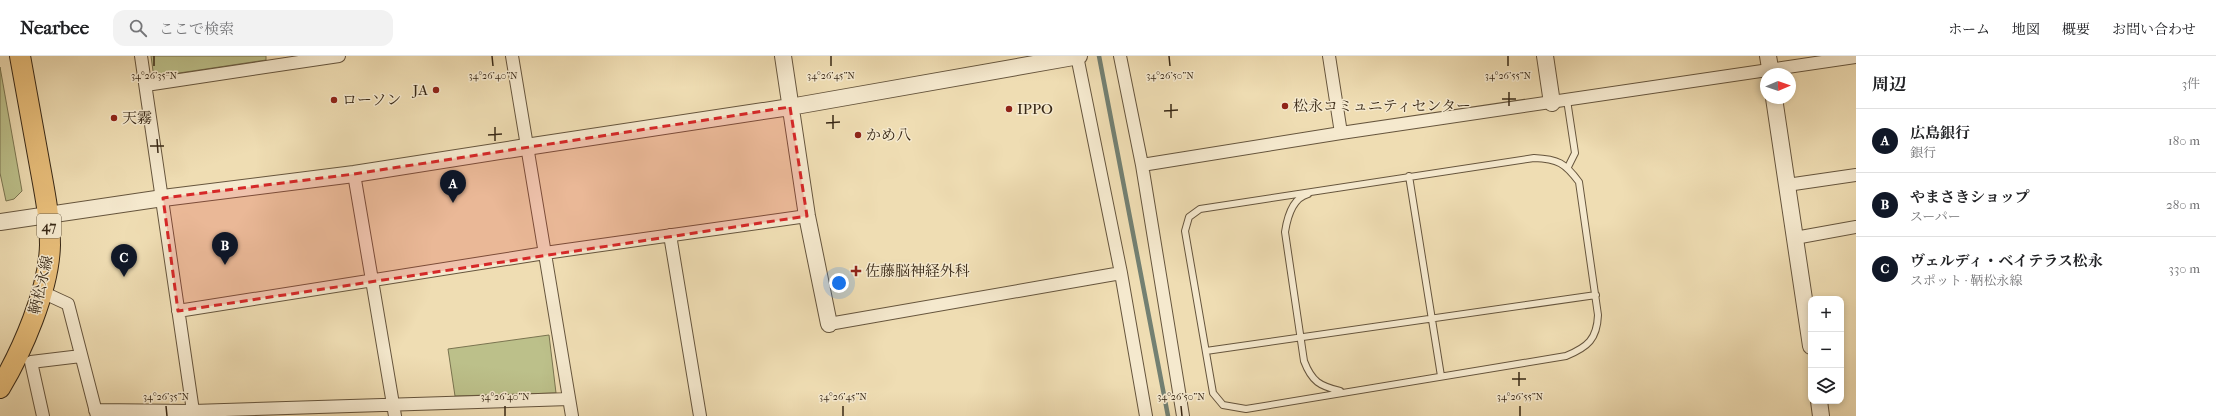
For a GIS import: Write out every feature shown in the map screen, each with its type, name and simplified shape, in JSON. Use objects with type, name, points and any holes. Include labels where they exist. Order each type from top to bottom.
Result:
[{"type":"main road","name":"鞆松永線","points":[[0,388],[12,368],[30,328],[42,292],[50,247],[49,214],[20,56]]},
{"type":"street","points":[[141,56],[193,411]]},
{"type":"street","points":[[146,85],[276,61],[339,56]]},
{"type":"street","points":[[512,56],[572,416]]},
{"type":"street","points":[[784,56],[790,107],[807,216],[829,324],[1121,273]]},
{"type":"street","points":[[0,222],[163,198],[354,174],[790,107],[1078,56],[1121,273],[1146,416]]},
{"type":"street","points":[[1120,56],[1142,165],[1183,416]]},
{"type":"street","points":[[1329,56],[1341,133]]},
{"type":"street","points":[[1545,56],[1559,101]]},
{"type":"street","points":[[1142,165],[1770,67],[1856,57]]},
{"type":"street","points":[[1775,104],[1809,332]]},
{"type":"street","points":[[354,174],[394,410]]},
{"type":"street","points":[[1787,185],[1856,175]]},
{"type":"street","points":[[178,311],[545,253],[807,216]]},
{"type":"street","points":[[1795,238],[1856,227]]},
{"type":"street","points":[[670,235],[700,416]]},
{"type":"street","points":[[42,292],[68,304],[96,413],[394,410],[569,399]]},
{"type":"street","points":[[42,416],[31,362],[81,356]]},
{"type":"street","points":[[1819,404],[1821,416]]},
{"type":"lane","points":[[1559,101],[1575,153],[1568,167]]},
{"type":"lane","points":[[1534,158],[1552,158],[1568,167],[1579,182],[1596,295],[1598,328],[1592,340],[1581,350],[1566,356],[1246,409],[1223,405],[1213,393],[1185,231],[1189,217],[1200,208],[1409,176],[1534,158]]},
{"type":"lane","points":[[1409,176],[1431,319],[1442,376]]},
{"type":"lane","points":[[1325,189],[1304,195],[1294,205],[1288,218],[1285,232],[1304,361],[1309,375],[1323,387],[1343,392]]},
{"type":"lane","points":[[1206,351],[1596,295]]},
{"type":"highlighted area","points":[[790,107],[807,216],[178,311],[163,198],[354,174]]},
{"type":"green space","points":[[151,56],[266,56],[266,60],[159,76],[153,71]]},
{"type":"green space","points":[[0,67],[22,191],[14,199],[6,201],[0,173]]},
{"type":"green space","points":[[549,335],[556,393],[455,396],[448,349]]},
{"type":"waterway","points":[[1099,56],[1168,416]]},
{"type":"place","name":"JA","points":[[436,90]]},
{"type":"place","name":"ローソン","points":[[334,100]]},
{"type":"place","name":"松永コミュニティセンター","points":[[1285,106]]},
{"type":"place","name":"IPPO","points":[[1009,109]]},
{"type":"place","name":"天霧","points":[[114,118]]},
{"type":"place","name":"かめ八","points":[[858,135]]},
{"type":"place","name":"広島銀行","points":[[453,203]]},
{"type":"place","name":"やまさきショップ","points":[[225,265]]},
{"type":"place","name":"佐藤脳神経外科","points":[[856,271]]},
{"type":"place","name":"ヴェルディ・ベイテラス松永","points":[[124,277]]}]
